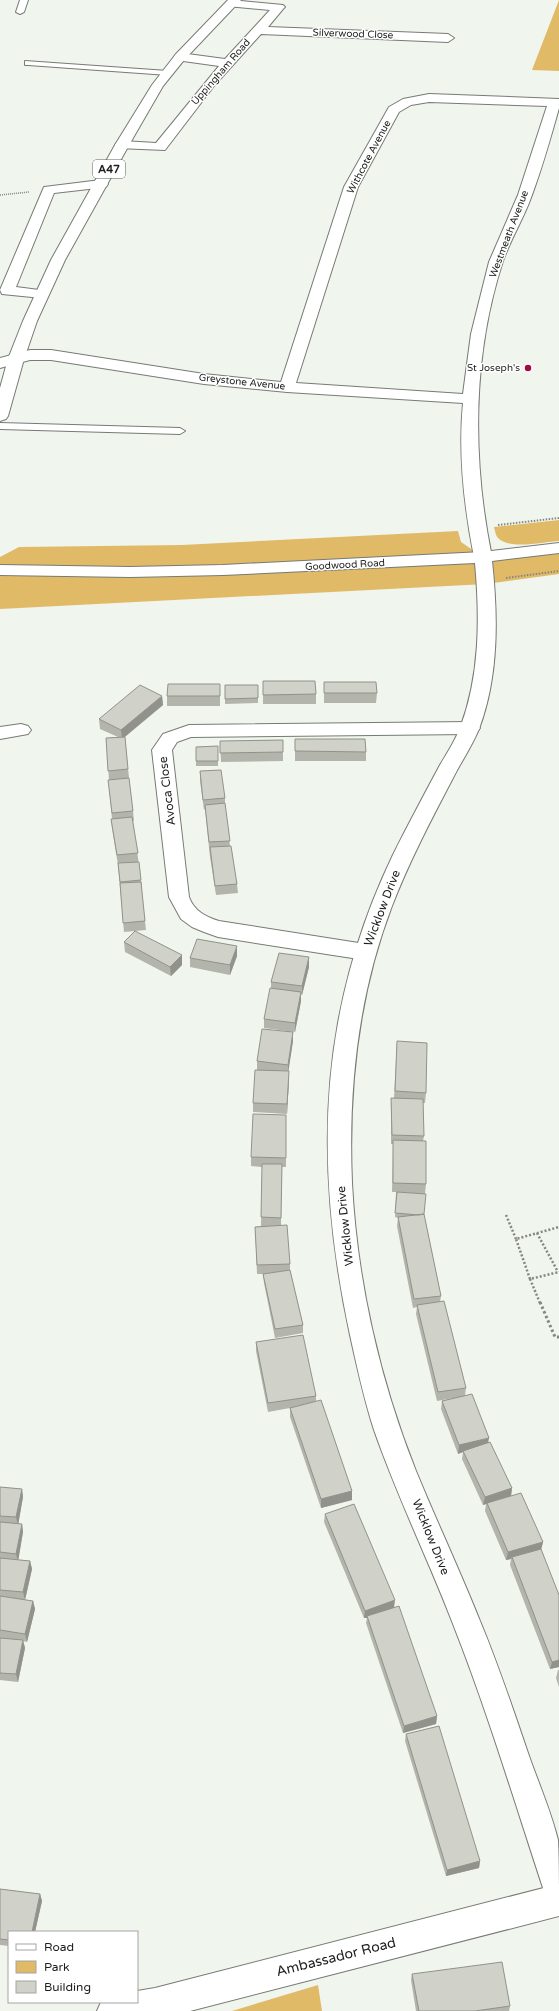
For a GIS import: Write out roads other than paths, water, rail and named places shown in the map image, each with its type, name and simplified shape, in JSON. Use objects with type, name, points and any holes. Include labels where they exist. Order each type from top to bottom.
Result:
[{"type":"main road","name":"Uppingham Road","points":[[0,416],[16,358],[42,294],[100,184],[122,145],[148,101],[180,57],[233,2],[279,7],[210,83],[160,147],[122,145]]},
{"type":"main road","name":"Silverwood Close","points":[[258,30],[448,38]]},
{"type":"main road","points":[[180,57],[228,63]]},
{"type":"main road","name":"Withcote Avenue","points":[[287,387],[352,187],[394,110],[407,102],[429,98],[557,103]]},
{"type":"main road","name":"Westmeath Avenue","points":[[484,568],[476,526],[469,461],[471,399],[485,302],[497,260],[525,196],[557,103]]},
{"type":"main road","points":[[42,294],[7,292],[49,190],[100,184]]},
{"type":"main road","name":"Greystone Avenue","points":[[0,363],[30,355],[51,355],[204,379],[287,387],[471,399]]},
{"type":"main road","name":"Goodwood Road","points":[[0,570],[130,572],[331,566],[484,568],[559,548]]},
{"type":"main road","name":"Wicklow Drive","points":[[484,568],[486,655],[480,691],[470,728],[395,871],[378,911],[365,952],[348,1028],[343,1068],[339,1164],[342,1215],[349,1268],[359,1323],[373,1381],[391,1440],[477,1648],[559,1888]]},
{"type":"main road","name":"Goodwood Road","points":[[0,584],[130,572]]},
{"type":"main road","name":"Avoca Close","points":[[365,952],[218,929],[199,922],[185,911],[179,897],[162,750],[170,738],[178,734],[194,731],[470,728]]},
{"type":"main road","points":[[0,733],[21,730]]},
{"type":"main road","name":"Ambassador Road","points":[[113,2011],[155,2004],[559,1900]]},
{"type":"lane","points":[[20,12],[24,0]]},
{"type":"lane","points":[[28,63],[168,73]]},
{"type":"lane","points":[[0,426],[180,431]]},
{"type":"place","name":"St Joseph's","points":[[528,368]]}]
